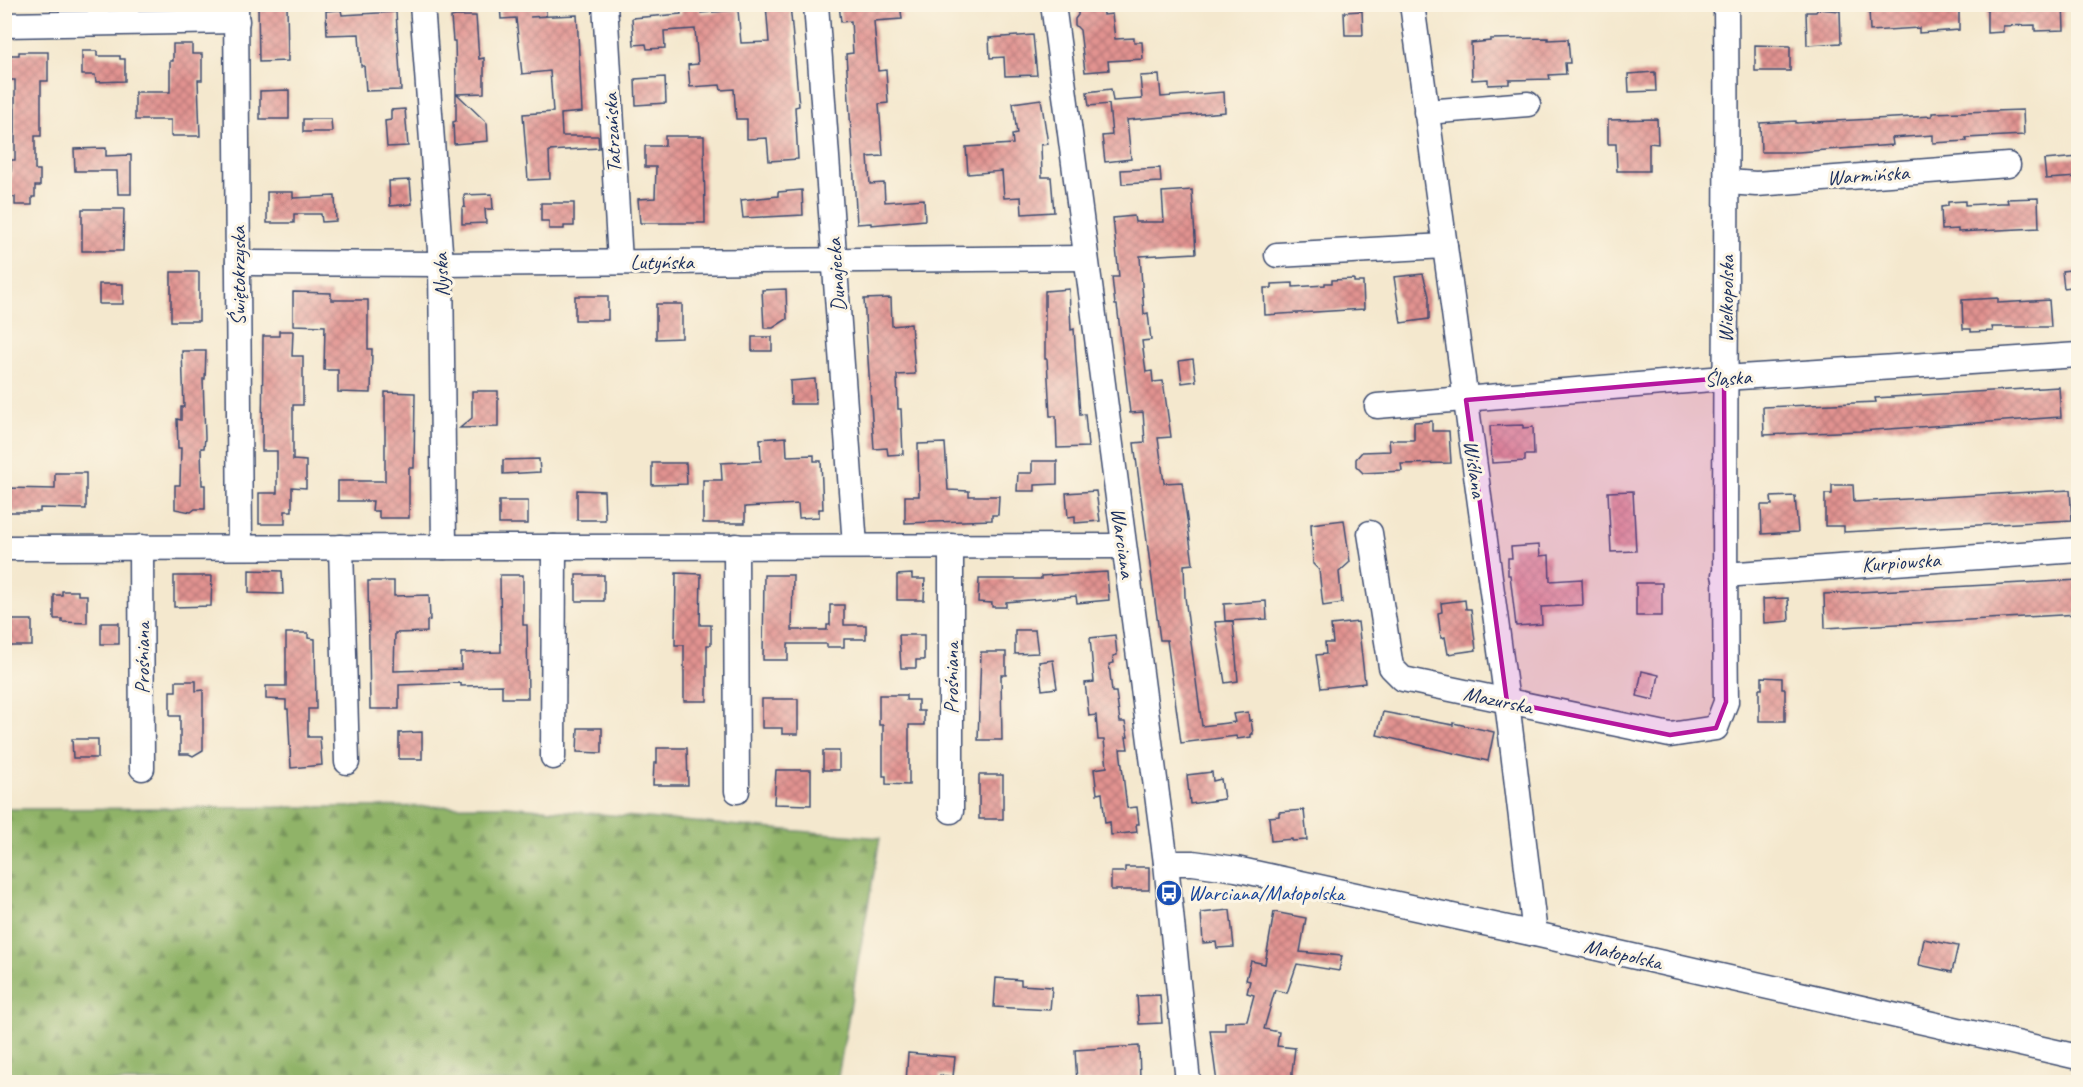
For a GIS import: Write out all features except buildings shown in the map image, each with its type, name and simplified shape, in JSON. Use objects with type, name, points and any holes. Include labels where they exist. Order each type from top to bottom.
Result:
[{"type":"street","name":"Nyska","points":[[422,4],[441,264],[444,547]]},
{"type":"street","name":"Tatrzańska","points":[[605,4],[620,262]]},
{"type":"street","name":"Dunajecka","points":[[816,4],[855,546]]},
{"type":"street","name":"Warciana","points":[[1053,4],[1166,863],[1188,1083]]},
{"type":"street","name":"Wiślana","points":[[1412,4],[1507,702],[1535,934]]},
{"type":"street","name":"Wielkopolska","points":[[1726,4],[1728,182],[1724,378],[1726,702]]},
{"type":"street","points":[[4,25],[237,13]]},
{"type":"street","name":"Świętokrzyska","points":[[237,13],[240,548]]},
{"type":"street","points":[[1426,112],[1528,104]]},
{"type":"street","name":"Warmińska","points":[[1728,182],[1755,184],[2008,165]]},
{"type":"street","points":[[1277,255],[1445,246]]},
{"type":"street","name":"Lutyńska","points":[[238,263],[441,264],[1086,258]]},
{"type":"street","name":"Śląska","points":[[1377,406],[1724,378],[2079,355]]},
{"type":"street","name":"Mazurska","points":[[1370,533],[1391,667],[1403,680],[1670,735],[1716,728],[1726,702]]},
{"type":"street","points":[[736,546],[737,791]]},
{"type":"street","name":"Prośniana","points":[[951,546],[951,810]]},
{"type":"street","points":[[4,548],[1123,546]]},
{"type":"street","points":[[341,547],[347,762]]},
{"type":"street","points":[[553,757],[554,547]]},
{"type":"street","name":"Prośniana","points":[[141,548],[142,768]]},
{"type":"street","name":"Kurpiowska","points":[[1724,575],[2079,550]]},
{"type":"street","name":"Małopolska","points":[[1166,863],[1193,863],[1236,869],[2079,1057]]},
{"type":"highlighted area","points":[[1724,378],[1726,702],[1716,728],[1670,735],[1507,702],[1466,400]]},
{"type":"green space","points":[[506,806],[880,838],[837,1082],[5,1082],[5,809]]},
{"type":"place","name":"Warciana/Małopolska","points":[[1169,893]]}]
